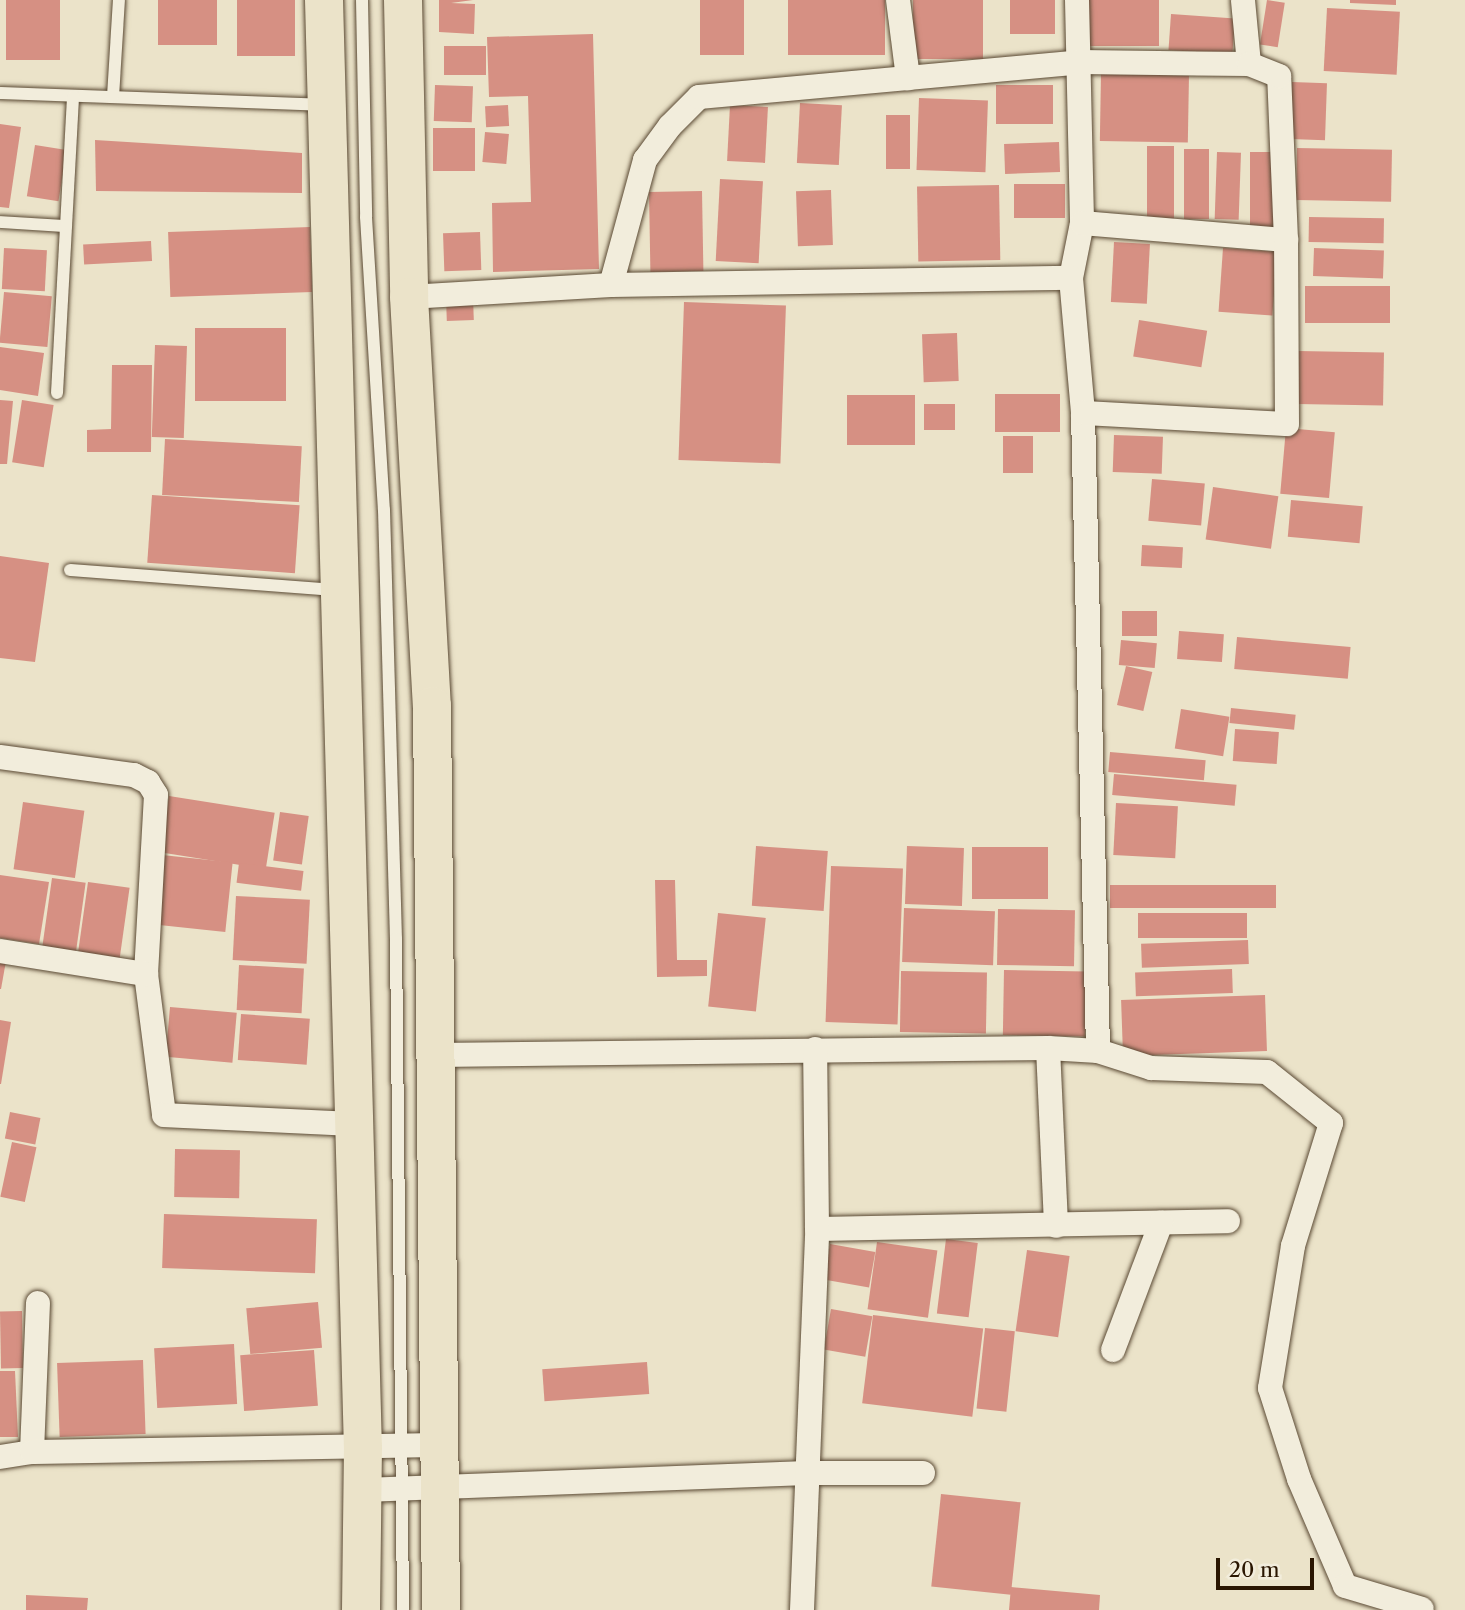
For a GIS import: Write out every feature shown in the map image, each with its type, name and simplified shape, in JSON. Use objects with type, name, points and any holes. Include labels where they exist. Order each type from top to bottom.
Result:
[{"type":"main road","points":[[324,0],[342,591],[352,1124],[363,1446],[361,1610]]},
{"type":"main road","points":[[403,0],[409,297],[432,706],[442,1490],[441,1610]]},
{"type":"street","points":[[898,0],[908,78]]},
{"type":"street","points":[[1077,0],[1082,223],[1071,278],[1083,413],[1098,1051]]},
{"type":"street","points":[[1243,0],[1250,64]]},
{"type":"street","points":[[611,285],[645,160],[670,126],[699,97],[1080,62],[1250,64],[1279,76],[1286,240],[1287,424],[1083,413]]},
{"type":"street","points":[[1082,223],[1286,240]]},
{"type":"street","points":[[409,297],[611,285],[1071,278]]},
{"type":"street","points":[[0,757],[134,775],[148,782],[156,795],[146,974],[164,1115],[352,1124]]},
{"type":"street","points":[[0,951],[146,974]]},
{"type":"street","points":[[436,1055],[1048,1048],[1098,1051],[1151,1068],[1267,1072],[1331,1123],[1293,1246],[1270,1388],[1298,1479],[1345,1586],[1422,1609]]},
{"type":"street","points":[[1048,1048],[1056,1226]]},
{"type":"street","points":[[802,1610],[817,1228],[815,1049]]},
{"type":"street","points":[[817,1228],[1228,1221]]},
{"type":"street","points":[[1113,1350],[1161,1223]]},
{"type":"street","points":[[32,1452],[38,1303]]},
{"type":"street","points":[[0,1457],[32,1452],[440,1445]]},
{"type":"street","points":[[363,1490],[442,1490],[807,1473],[923,1473]]},
{"type":"lane","points":[[113,97],[119,0]]},
{"type":"lane","points":[[362,0],[366,217],[388,635],[396,939],[403,1610]]},
{"type":"lane","points":[[0,93],[326,105]]},
{"type":"lane","points":[[57,393],[73,96]]},
{"type":"lane","points":[[0,222],[66,226]]},
{"type":"lane","points":[[70,570],[342,591]]},
{"type":"building","points":[[6,0],[60,0],[60,60],[6,60]]},
{"type":"building","points":[[158,0],[217,0],[217,45],[158,45]]},
{"type":"building","points":[[237,0],[295,0],[295,56],[237,56]]},
{"type":"building","points":[[439,0],[473,0],[451,3],[475,4],[474,34],[439,32]]},
{"type":"building","points":[[700,0],[744,0],[744,55],[700,55]]},
{"type":"building","points":[[788,0],[885,0],[885,55],[788,55]]},
{"type":"building","points":[[913,0],[983,0],[983,59],[913,59]]},
{"type":"building","points":[[1010,0],[1055,0],[1055,34],[1010,34]]},
{"type":"building","points":[[1086,0],[1159,0],[1159,46],[1086,46]]},
{"type":"building","points":[[1267,0],[1285,3],[1278,47],[1260,44]]},
{"type":"building","points":[[1350,0],[1396,0],[1396,5],[1350,3]]},
{"type":"building","points":[[1327,8],[1400,12],[1397,75],[1324,71]]},
{"type":"building","points":[[1171,14],[1235,18],[1232,54],[1168,50]]},
{"type":"building","points":[[593,34],[599,269],[493,272],[492,203],[531,202],[528,96],[489,97],[487,37]]},
{"type":"building","points":[[444,46],[486,46],[486,75],[444,75]]},
{"type":"building","points":[[1101,74],[1189,76],[1188,143],[1100,141]]},
{"type":"building","points":[[1292,82],[1327,83],[1325,140],[1290,139]]},
{"type":"building","points":[[435,85],[473,86],[472,122],[434,121]]},
{"type":"building","points":[[996,85],[1053,85],[1053,124],[996,124]]},
{"type":"building","points":[[919,98],[988,100],[985,172],[916,170]]},
{"type":"building","points":[[800,103],[842,105],[839,165],[797,163]]},
{"type":"building","points":[[508,105],[509,126],[486,127],[485,106]]},
{"type":"building","points":[[730,105],[768,107],[765,163],[727,161]]},
{"type":"building","points":[[886,115],[910,115],[910,169],[886,169]]},
{"type":"building","points":[[0,124],[21,127],[9,208],[0,207]]},
{"type":"building","points":[[433,128],[475,128],[475,171],[433,171]]},
{"type":"building","points":[[485,132],[509,134],[506,164],[482,162]]},
{"type":"building","points":[[95,140],[302,153],[302,193],[96,191]]},
{"type":"building","points":[[1059,142],[1060,172],[1005,174],[1004,144]]},
{"type":"building","points":[[35,145],[67,150],[58,201],[27,196]]},
{"type":"building","points":[[1147,146],[1174,146],[1174,221],[1147,221]]},
{"type":"building","points":[[1297,148],[1392,150],[1391,202],[1296,200]]},
{"type":"building","points":[[1184,149],[1209,149],[1209,219],[1184,219]]},
{"type":"building","points":[[1217,152],[1241,153],[1239,220],[1215,219]]},
{"type":"building","points":[[1250,152],[1279,152],[1279,227],[1250,227]]},
{"type":"building","points":[[720,179],[763,181],[759,263],[716,261]]},
{"type":"building","points":[[1014,184],[1065,184],[1065,218],[1014,218]]},
{"type":"building","points":[[999,185],[1000,260],[918,261],[917,186]]},
{"type":"building","points":[[831,190],[833,245],[798,246],[796,191]]},
{"type":"building","points":[[702,191],[703,271],[650,272],[649,192]]},
{"type":"building","points":[[1309,217],[1384,218],[1384,243],[1309,242]]},
{"type":"building","points":[[310,227],[312,292],[170,297],[168,232]]},
{"type":"building","points":[[480,232],[481,270],[444,271],[443,233]]},
{"type":"building","points":[[151,241],[152,261],[84,265],[83,245]]},
{"type":"building","points":[[1114,242],[1150,244],[1147,304],[1111,302]]},
{"type":"building","points":[[4,248],[47,250],[45,291],[2,289]]},
{"type":"building","points":[[1223,248],[1277,252],[1272,316],[1219,312]]},
{"type":"building","points":[[1314,248],[1384,250],[1383,278],[1313,276]]},
{"type":"building","points":[[1305,286],[1390,286],[1390,323],[1305,323]]},
{"type":"building","points":[[4,292],[52,296],[47,347],[0,343]]},
{"type":"building","points":[[473,297],[474,320],[447,321],[446,298]]},
{"type":"building","points":[[684,302],[786,306],[780,463],[678,460]]},
{"type":"building","points":[[1139,320],[1207,331],[1201,367],[1133,357]]},
{"type":"building","points":[[195,328],[286,328],[286,401],[195,401]]},
{"type":"building","points":[[957,333],[959,381],[924,382],[922,334]]},
{"type":"building","points":[[155,345],[187,346],[184,438],[152,437]]},
{"type":"building","points":[[0,347],[44,353],[38,396],[0,390]]},
{"type":"building","points":[[1298,351],[1384,353],[1383,405],[1297,404]]},
{"type":"building","points":[[112,365],[152,365],[151,452],[87,452],[87,430],[111,429]]},
{"type":"building","points":[[995,394],[1060,394],[1060,432],[995,432]]},
{"type":"building","points":[[847,395],[915,395],[915,445],[847,445]]},
{"type":"building","points":[[0,400],[13,401],[7,464],[0,464]]},
{"type":"building","points":[[22,400],[54,405],[44,467],[12,462]]},
{"type":"building","points":[[924,404],[955,404],[955,430],[924,430]]},
{"type":"building","points":[[1286,428],[1335,432],[1329,498],[1280,494]]},
{"type":"building","points":[[1114,435],[1163,437],[1162,474],[1113,472]]},
{"type":"building","points":[[1003,436],[1033,436],[1033,473],[1003,473]]},
{"type":"building","points":[[165,439],[302,446],[299,502],[162,495]]},
{"type":"building","points":[[1152,479],[1205,484],[1201,525],[1148,521]]},
{"type":"building","points":[[1213,487],[1278,496],[1271,549],[1206,539]]},
{"type":"building","points":[[152,495],[300,505],[295,573],[147,563]]},
{"type":"building","points":[[1291,500],[1363,506],[1360,543],[1288,537]]},
{"type":"building","points":[[1142,545],[1183,547],[1182,568],[1141,566]]},
{"type":"building","points":[[0,556],[49,563],[35,662],[0,658]]},
{"type":"building","points":[[1122,611],[1157,611],[1157,636],[1122,636]]},
{"type":"building","points":[[1179,631],[1224,634],[1222,662],[1177,659]]},
{"type":"building","points":[[1237,637],[1351,647],[1348,679],[1234,669]]},
{"type":"building","points":[[1121,640],[1157,643],[1155,668],[1119,665]]},
{"type":"building","points":[[1126,666],[1152,672],[1143,711],[1117,705]]},
{"type":"building","points":[[1231,708],[1296,715],[1294,730],[1229,723]]},
{"type":"building","points":[[1181,709],[1229,717],[1223,756],[1175,749]]},
{"type":"building","points":[[1235,729],[1279,732],[1277,764],[1233,761]]},
{"type":"building","points":[[1110,752],[1206,760],[1204,780],[1108,772]]},
{"type":"building","points":[[1114,774],[1237,785],[1235,806],[1112,795]]},
{"type":"building","points":[[169,796],[275,813],[266,869],[160,852]]},
{"type":"building","points":[[23,802],[84,811],[75,878],[14,869]]},
{"type":"building","points":[[1116,803],[1178,806],[1175,858],[1113,855]]},
{"type":"building","points":[[280,812],[309,816],[302,865],[273,861]]},
{"type":"building","points":[[756,846],[828,851],[824,911],[752,906]]},
{"type":"building","points":[[907,846],[964,848],[962,906],[905,904]]},
{"type":"building","points":[[972,847],[1048,847],[1048,899],[972,899]]},
{"type":"building","points":[[162,855],[233,862],[225,932],[155,925]]},
{"type":"building","points":[[239,863],[304,871],[301,891],[237,883]]},
{"type":"building","points":[[831,866],[903,869],[898,1024],[826,1022]]},
{"type":"building","points":[[0,875],[49,882],[39,944],[0,938]]},
{"type":"building","points":[[52,878],[86,883],[76,953],[42,948]]},
{"type":"building","points":[[655,880],[675,880],[677,960],[707,960],[707,976],[657,977]]},
{"type":"building","points":[[88,882],[130,888],[119,960],[78,954]]},
{"type":"building","points":[[1110,885],[1276,885],[1276,908],[1110,908]]},
{"type":"building","points":[[236,896],[310,900],[307,964],[233,960]]},
{"type":"building","points":[[904,908],[995,911],[993,965],[902,962]]},
{"type":"building","points":[[998,909],[1075,910],[1074,966],[997,965]]},
{"type":"building","points":[[718,913],[766,918],[756,1012],[708,1006]]},
{"type":"building","points":[[1138,913],[1247,913],[1247,938],[1138,938]]},
{"type":"building","points":[[1248,940],[1249,964],[1142,968],[1141,944]]},
{"type":"building","points":[[0,960],[6,961],[1,989],[0,989]]},
{"type":"building","points":[[239,965],[304,968],[302,1013],[237,1010]]},
{"type":"building","points":[[1232,969],[1233,993],[1136,996],[1135,972]]},
{"type":"building","points":[[1004,970],[1086,971],[1085,1036],[1003,1035]]},
{"type":"building","points":[[901,971],[987,973],[986,1033],[900,1032]]},
{"type":"building","points":[[1265,995],[1267,1051],[1123,1056],[1121,1000]]},
{"type":"building","points":[[170,1007],[237,1013],[232,1063],[166,1057]]},
{"type":"building","points":[[241,1014],[310,1019],[307,1065],[238,1060]]},
{"type":"building","points":[[0,1020],[11,1022],[1,1084],[0,1084]]},
{"type":"building","points":[[10,1112],[40,1118],[35,1144],[5,1139]]},
{"type":"building","points":[[12,1142],[36,1147],[25,1202],[0,1197]]},
{"type":"building","points":[[175,1149],[240,1150],[239,1198],[174,1197]]},
{"type":"building","points":[[164,1214],[317,1219],[315,1273],[162,1268]]},
{"type":"building","points":[[946,1239],[978,1243],[969,1317],[937,1313]]},
{"type":"building","points":[[877,1242],[937,1250],[928,1318],[868,1309]]},
{"type":"building","points":[[830,1244],[875,1252],[869,1287],[824,1279]]},
{"type":"building","points":[[1027,1250],[1070,1256],[1058,1337],[1016,1331]]},
{"type":"building","points":[[318,1302],[322,1348],[250,1354],[246,1308]]},
{"type":"building","points":[[831,1309],[872,1316],[865,1357],[824,1349]]},
{"type":"building","points":[[0,1311],[22,1311],[23,1368],[1,1368]]},
{"type":"building","points":[[873,1315],[983,1329],[972,1417],[862,1403]]},
{"type":"building","points":[[985,1328],[1015,1331],[1006,1412],[977,1409]]},
{"type":"building","points":[[234,1344],[237,1404],[157,1408],[154,1348]]},
{"type":"building","points":[[314,1350],[318,1406],[244,1411],[240,1355]]},
{"type":"building","points":[[143,1360],[146,1434],[60,1437],[57,1363]]},
{"type":"building","points":[[647,1362],[649,1394],[544,1401],[542,1369]]},
{"type":"building","points":[[0,1371],[15,1371],[18,1437],[0,1437]]},
{"type":"building","points":[[941,1494],[1021,1502],[1011,1595],[931,1586]]},
{"type":"building","points":[[1011,1587],[1100,1595],[1099,1610],[1009,1610]]},
{"type":"building","points":[[26,1595],[88,1598],[87,1610],[26,1610]]}]
